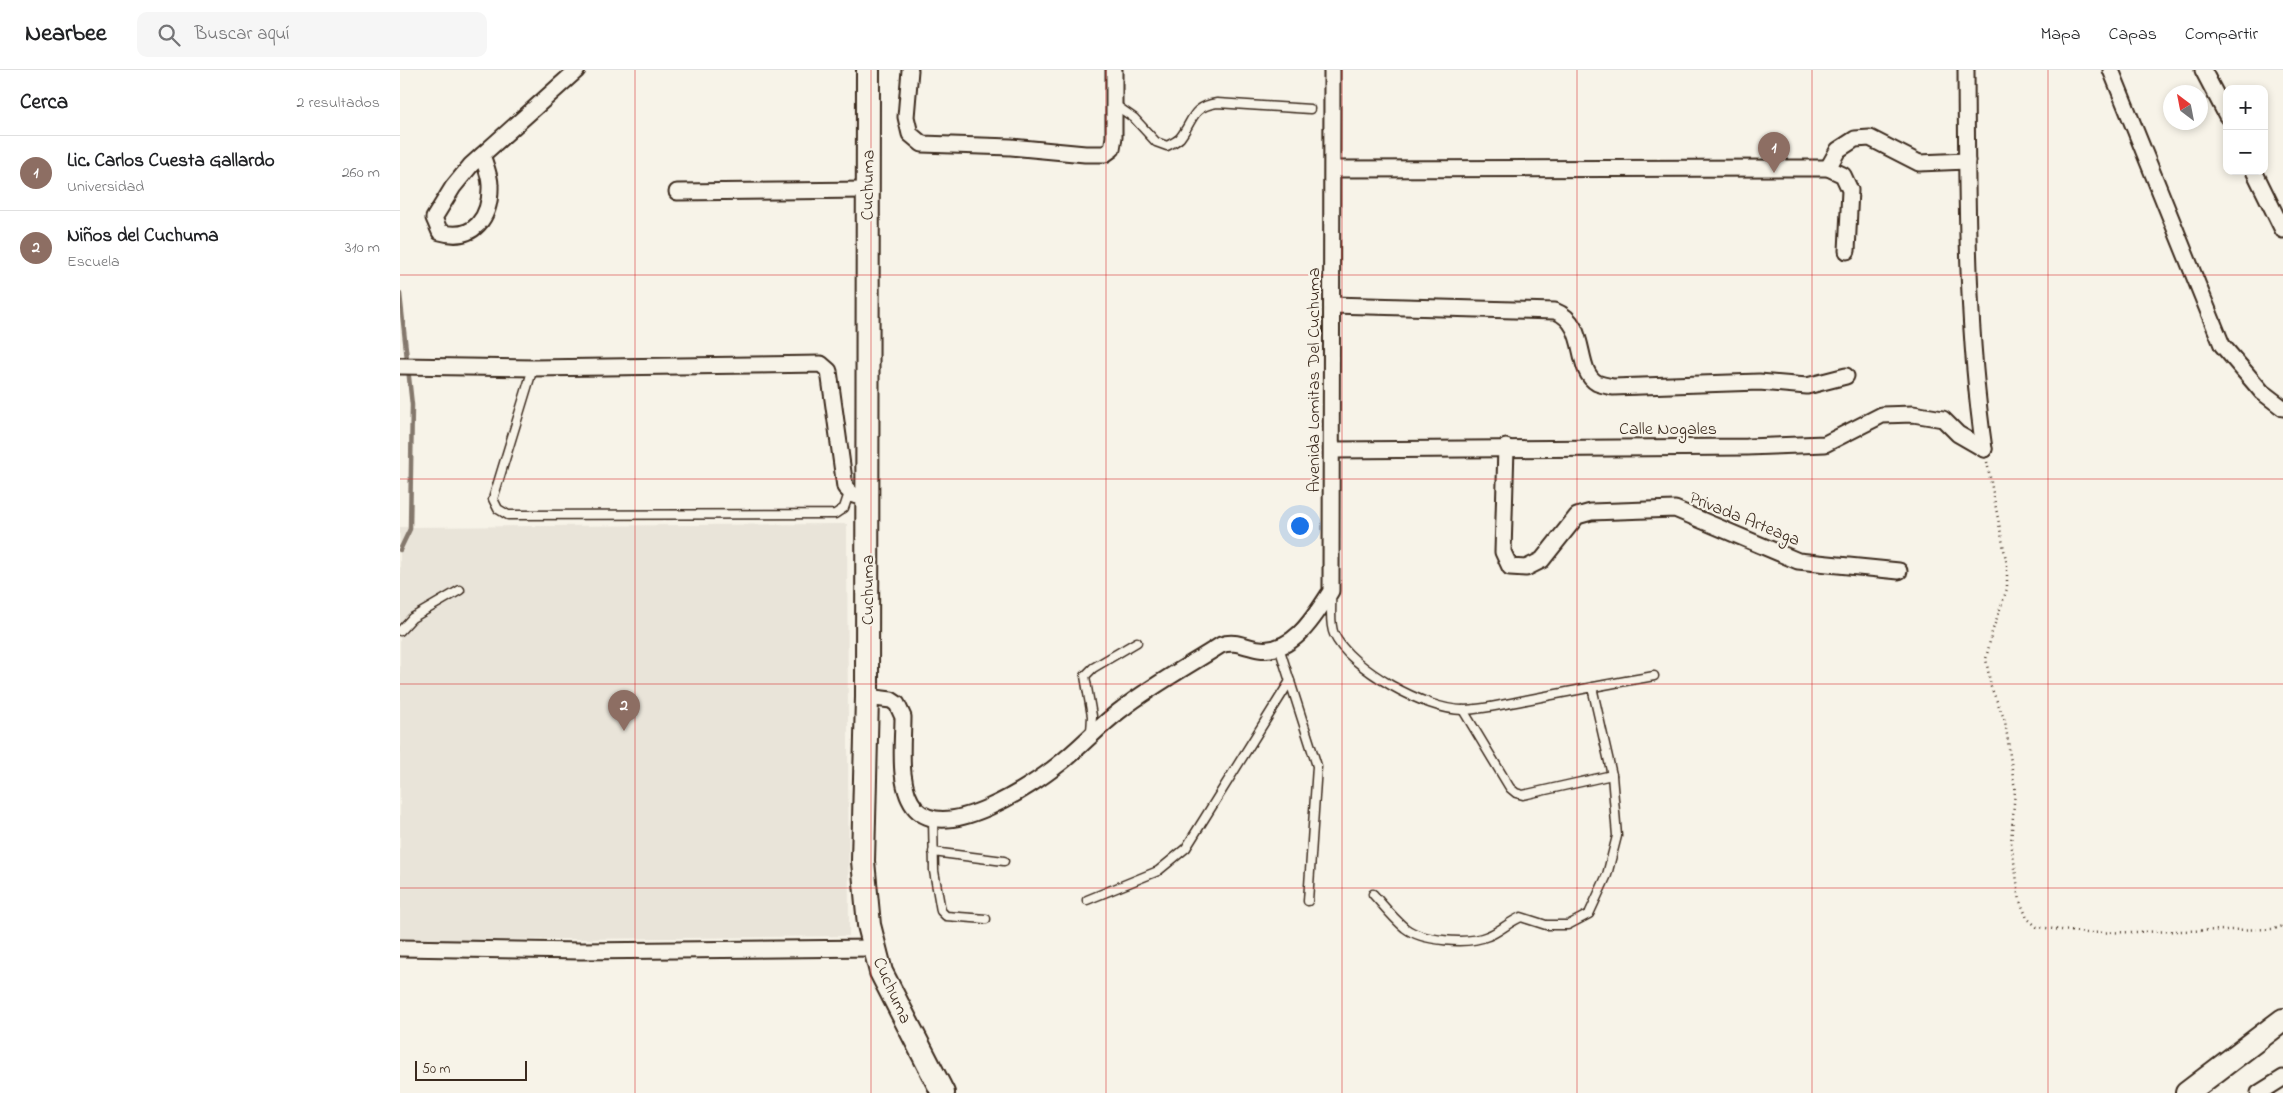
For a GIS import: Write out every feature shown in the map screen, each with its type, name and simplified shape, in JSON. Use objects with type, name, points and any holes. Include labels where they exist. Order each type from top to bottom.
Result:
[{"type":"street","points":[[482,155],[491,184],[482,222],[470,232],[452,236],[440,232],[434,218],[459,178],[482,155],[577,70]]},
{"type":"street","name":"Cuchuma","points":[[868,70],[858,495],[867,697],[863,861],[868,924],[874,948],[892,994],[943,1093]]},
{"type":"street","points":[[910,70],[906,117],[910,134],[922,144],[1106,154],[1112,149],[1114,136],[1114,70]]},
{"type":"street","name":"Avenida Lomitas Del Cuchuma","points":[[1331,591],[1332,70]]},
{"type":"street","points":[[1966,70],[1967,161],[1976,388],[1984,450]]},
{"type":"street","points":[[2111,70],[2222,345],[2262,392],[2283,408]]},
{"type":"street","points":[[2203,70],[2223,108]]},
{"type":"street","points":[[1828,168],[1838,150],[1855,138],[1870,138],[1919,163],[1967,161]]},
{"type":"street","points":[[1333,169],[1828,168],[1844,175],[1850,190],[1847,251]]},
{"type":"street","points":[[2256,175],[2283,230]]},
{"type":"street","points":[[676,192],[866,190]]},
{"type":"street","points":[[1332,305],[1555,311],[1568,318],[1574,327],[1591,377],[1598,383],[1613,387],[1759,382],[1807,386],[1846,376]]},
{"type":"street","points":[[400,366],[533,368],[821,364],[829,371],[845,487],[858,495]]},
{"type":"street","name":"Calle Nogales","points":[[1332,450],[1506,447],[1747,447],[1825,444],[1882,415],[1913,414],[1943,419],[1958,434],[1984,450]]},
{"type":"street","name":"Privada Arteaga","points":[[1506,447],[1503,552],[1510,567],[1526,568],[1542,560],[1577,516],[1591,512],[1675,509],[1798,561],[1899,571]]},
{"type":"street","points":[[867,697],[885,698],[897,704],[902,717],[904,789],[915,808],[933,819],[953,818],[977,811],[1010,796],[1058,765],[1124,707],[1221,645],[1234,642],[1264,649],[1279,647],[1293,639],[1319,610],[1331,591]]},
{"type":"street","points":[[400,948],[581,951],[874,948]]},
{"type":"street","points":[[2187,1093],[2283,1020]]},
{"type":"street","points":[[2259,1093],[2283,1078]]},
{"type":"lane","points":[[1114,104],[1134,118],[1156,142],[1167,146],[1180,139],[1194,114],[1204,105],[1217,103],[1310,109]]},
{"type":"lane","points":[[533,368],[493,499],[498,509],[508,515],[835,514],[858,495]]},
{"type":"lane","points":[[400,631],[417,615],[460,590]]},
{"type":"lane","points":[[1331,591],[1334,634],[1345,649],[1373,674],[1398,691],[1446,708],[1463,710],[1654,676]]},
{"type":"lane","points":[[1091,735],[1092,716],[1085,676],[1093,668],[1137,642]]},
{"type":"lane","points":[[1279,647],[1317,766],[1308,901]]},
{"type":"lane","points":[[1087,900],[1158,871],[1186,848],[1290,681]]},
{"type":"lane","points":[[1373,894],[1405,928],[1420,936],[1455,941],[1488,936],[1521,917],[1546,926],[1568,925],[1589,914],[1607,875],[1617,836],[1612,775],[1592,687]]},
{"type":"lane","points":[[1463,710],[1510,788],[1516,793],[1523,795],[1612,775]]},
{"type":"lane","points":[[933,819],[933,852],[940,911],[946,916],[986,919]]},
{"type":"lane","points":[[933,852],[1004,861]]},
{"type":"path","points":[[1984,450],[2007,565],[2007,589],[1992,632],[1986,659],[1991,687],[2005,721],[2015,790],[2010,842],[2020,901],[2026,918],[2037,927],[2086,933],[2274,929],[2283,926]]},
{"type":"shaded area","points":[[847,524],[849,936],[400,941],[400,527]]},
{"type":"waterway","points":[[400,294],[412,405],[410,529],[400,550]]},
{"type":"place","name":"Lic. Carlos Cuesta Gallardo","points":[[1774,173]]},
{"type":"place","name":"Niños del Cuchuma","points":[[624,731]]}]
